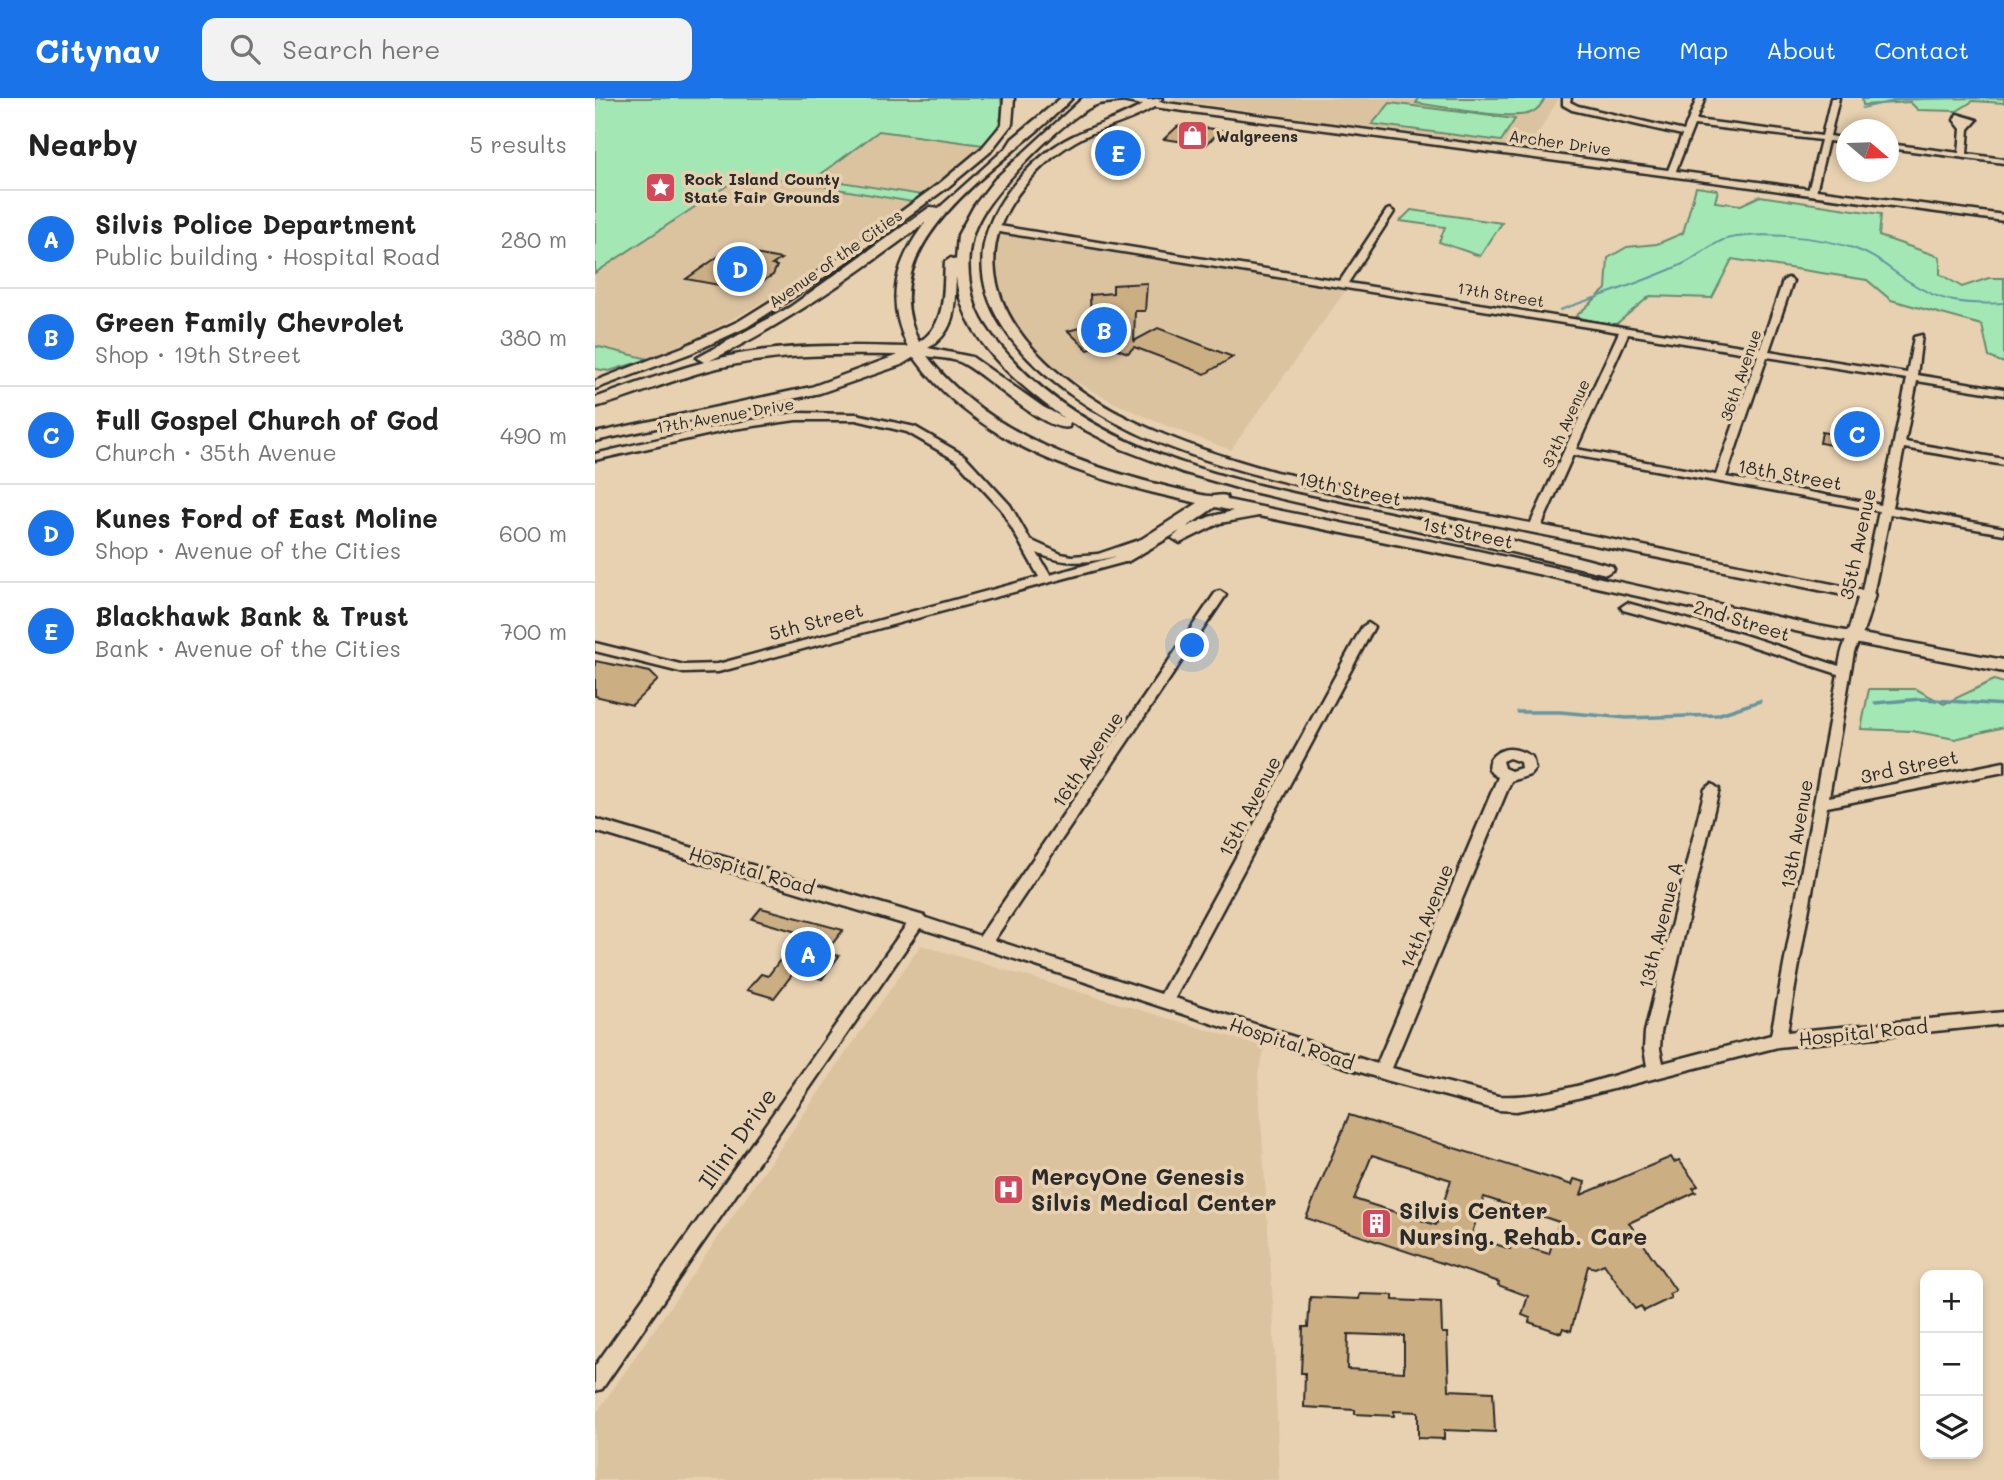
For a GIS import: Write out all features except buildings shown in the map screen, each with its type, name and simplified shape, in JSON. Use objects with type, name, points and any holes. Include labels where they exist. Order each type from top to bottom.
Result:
[{"type":"main road","name":"Avenue of the Cities","points":[[595,402],[720,351],[792,312],[942,204],[1067,98]]},
{"type":"main road","points":[[595,437],[824,387],[882,368],[917,351],[940,332],[947,320],[951,257],[993,187],[1089,98]]},
{"type":"main road","points":[[1016,165],[1088,105],[1118,99]]},
{"type":"main road","points":[[917,351],[909,336],[901,306],[903,276],[909,260],[936,218],[1027,134]]},
{"type":"main road","name":"19th Street","points":[[970,225],[963,252],[962,281],[977,323],[1003,360],[1034,389],[1077,419],[1126,444],[1202,474],[1280,495],[1431,527],[1830,622],[1855,636]]},
{"type":"main road","name":"Avenue of the Cities","points":[[595,402],[696,369],[757,355],[817,350],[917,351],[967,360],[1056,420],[1105,442],[1171,463]]},
{"type":"main road","name":"1st Street","points":[[917,351],[940,382],[964,404],[994,425],[1028,444],[1141,485],[1590,579],[1818,631],[1855,636]]},
{"type":"main road","points":[[994,425],[1006,436],[1048,458],[1089,474],[1171,498],[1177,511],[1172,522],[1153,540]]},
{"type":"main road","points":[[1124,558],[1163,544],[1211,509],[1216,500],[1217,486],[1202,474]]},
{"type":"main road","points":[[1124,558],[1216,500],[1234,495],[1251,494],[1335,512],[1431,527]]},
{"type":"main road","points":[[1124,558],[1154,554],[1199,525],[1214,519],[1246,513],[1278,514]]},
{"type":"main road","points":[[1855,636],[2004,666]]},
{"type":"street","name":"Avenue of the Cities","points":[[595,385],[743,324],[831,268],[944,185],[986,150],[1007,124],[1009,98]]},
{"type":"street","name":"Archer Drive","points":[[1111,98],[1155,101],[2004,218]]},
{"type":"street","points":[[1671,173],[1701,98]]},
{"type":"street","points":[[1812,192],[1835,98]]},
{"type":"street","points":[[1117,119],[1131,107],[1118,99]]},
{"type":"street","points":[[993,228],[1016,189],[1046,157],[1081,134],[1155,101]]},
{"type":"street","points":[[1568,102],[1686,134]]},
{"type":"street","points":[[1691,122],[1836,140]]},
{"type":"street","points":[[1963,156],[1965,130]]},
{"type":"street","points":[[1899,147],[2004,161]]},
{"type":"street","points":[[1343,284],[1389,212]]},
{"type":"street","name":"17th Street","points":[[993,228],[2004,392]]},
{"type":"street","name":"19th Street","points":[[993,228],[989,240],[987,270],[996,305],[1018,342],[1048,373],[1111,414],[1151,434],[1217,459],[1274,476],[1867,596]]},
{"type":"street","name":"36th Avenue","points":[[1720,479],[1788,281]]},
{"type":"street","name":"37th Avenue","points":[[1534,529],[1625,329]]},
{"type":"street","name":"35th Avenue","points":[[1855,636],[1867,596],[1919,337]]},
{"type":"street","name":"17th Avenue Drive","points":[[595,457],[778,418],[840,416],[893,423],[936,439],[967,461],[994,490],[1027,542],[1046,579]]},
{"type":"street","points":[[1899,444],[2004,462]]},
{"type":"street","name":"18th Street","points":[[1569,451],[2004,531]]},
{"type":"street","points":[[1027,542],[1054,556],[1083,560],[1153,540]]},
{"type":"street","points":[[1046,579],[1124,558]]},
{"type":"street","name":"5th Street","points":[[595,647],[684,669],[718,668],[1046,579]]},
{"type":"street","name":"16th Avenue","points":[[983,944],[1220,595]]},
{"type":"street","name":"2nd Street","points":[[1627,607],[1713,630],[1845,672]]},
{"type":"street","name":"15th Avenue","points":[[1164,1003],[1368,627]]},
{"type":"street","name":"13th Avenue","points":[[1778,1040],[1848,652],[1855,636]]},
{"type":"street","name":"3rd Street","points":[[1822,803],[2004,767]]},
{"type":"street","name":"14th Avenue","points":[[1382,1072],[1506,775]]},
{"type":"street","name":"13th Avenue A","points":[[1656,1070],[1652,1049],[1653,1032],[1712,789]]},
{"type":"street","name":"Hospital Road","points":[[595,825],[917,921],[1382,1072],[1486,1101],[1516,1104],[1621,1082],[1656,1070],[1778,1040],[2004,1018]]},
{"type":"street","name":"Illini Drive","points":[[595,1382],[917,921]]},
{"type":"shaded area","points":[[1173,98],[1559,98],[1529,149]]},
{"type":"shaded area","points":[[879,131],[983,145],[922,195],[815,178]]},
{"type":"shaded area","points":[[746,173],[912,202],[783,291],[701,336],[649,359],[595,346],[595,273]]},
{"type":"shaded area","points":[[999,231],[1351,283],[1231,450],[1113,402],[1067,377],[1049,363],[1016,325],[999,291],[995,266]]},
{"type":"shaded area","name":"MercyOne Genesis Silvis Medical Center","points":[[921,945],[1265,1047],[1258,1074],[1273,1305],[1279,1480],[595,1480],[595,1415]]},
{"type":"green space","name":"Rock Island County State Fair Grounds","points":[[595,98],[1001,98],[1002,112],[997,129],[983,145],[879,131],[816,178],[922,195],[912,202],[746,173],[595,273]]},
{"type":"green space","points":[[1419,98],[1545,98],[1533,112],[1507,115],[1416,103]]},
{"type":"green space","points":[[2004,98],[2004,103],[1973,101],[1957,111],[1918,110],[1910,102],[1863,105],[1862,99]]},
{"type":"green space","points":[[1390,103],[1515,119],[1501,141],[1372,124]]},
{"type":"green space","points":[[1696,187],[1718,190],[1715,202],[1741,205],[1760,196],[1881,214],[1879,236],[1940,257],[1940,274],[1962,287],[1989,278],[2004,278],[2004,363],[1989,357],[1982,325],[1891,300],[1867,280],[1732,259],[1712,298],[1650,296],[1615,325],[1575,317],[1606,289],[1608,258],[1627,247],[1657,244],[1683,233]]},
{"type":"green space","points":[[1411,210],[1502,223],[1480,256],[1439,242],[1445,227],[1400,221]]},
{"type":"green space","points":[[595,346],[649,359],[609,371],[595,369]]},
{"type":"green space","points":[[1994,680],[2004,683],[2004,727],[1955,739],[1912,731],[1861,729],[1869,689],[1916,689],[1944,704]]},
{"type":"waterway","points":[[1862,108],[1899,100],[1950,98]]},
{"type":"waterway","points":[[1560,310],[1670,270],[1726,239],[1756,235],[1790,236],[1839,244],[1868,254],[1931,294],[1965,303],[2004,303]]},
{"type":"waterway","points":[[1875,703],[1921,699],[2004,705]]},
{"type":"waterway","points":[[1518,712],[1560,712],[1627,718],[1717,715],[1760,701]]},
{"type":"place","name":"Walgreens","points":[[1193,135]]},
{"type":"place","name":"Blackhawk Bank & Trust","points":[[1118,153]]},
{"type":"place","name":"Rock Island County State Fair Grounds","points":[[661,187]]},
{"type":"place","name":"Kunes Ford of East Moline","points":[[740,269]]},
{"type":"place","name":"Green Family Chevrolet","points":[[1104,330]]},
{"type":"place","name":"Full Gospel Church of God","points":[[1857,434]]},
{"type":"place","name":"Silvis Police Department","points":[[808,954]]},
{"type":"place","name":"MercyOne Genesis Silvis Medical Center","points":[[1008,1189]]},
{"type":"place","name":"Silvis Center Nursing. Rehab. Care","points":[[1376,1223]]}]
